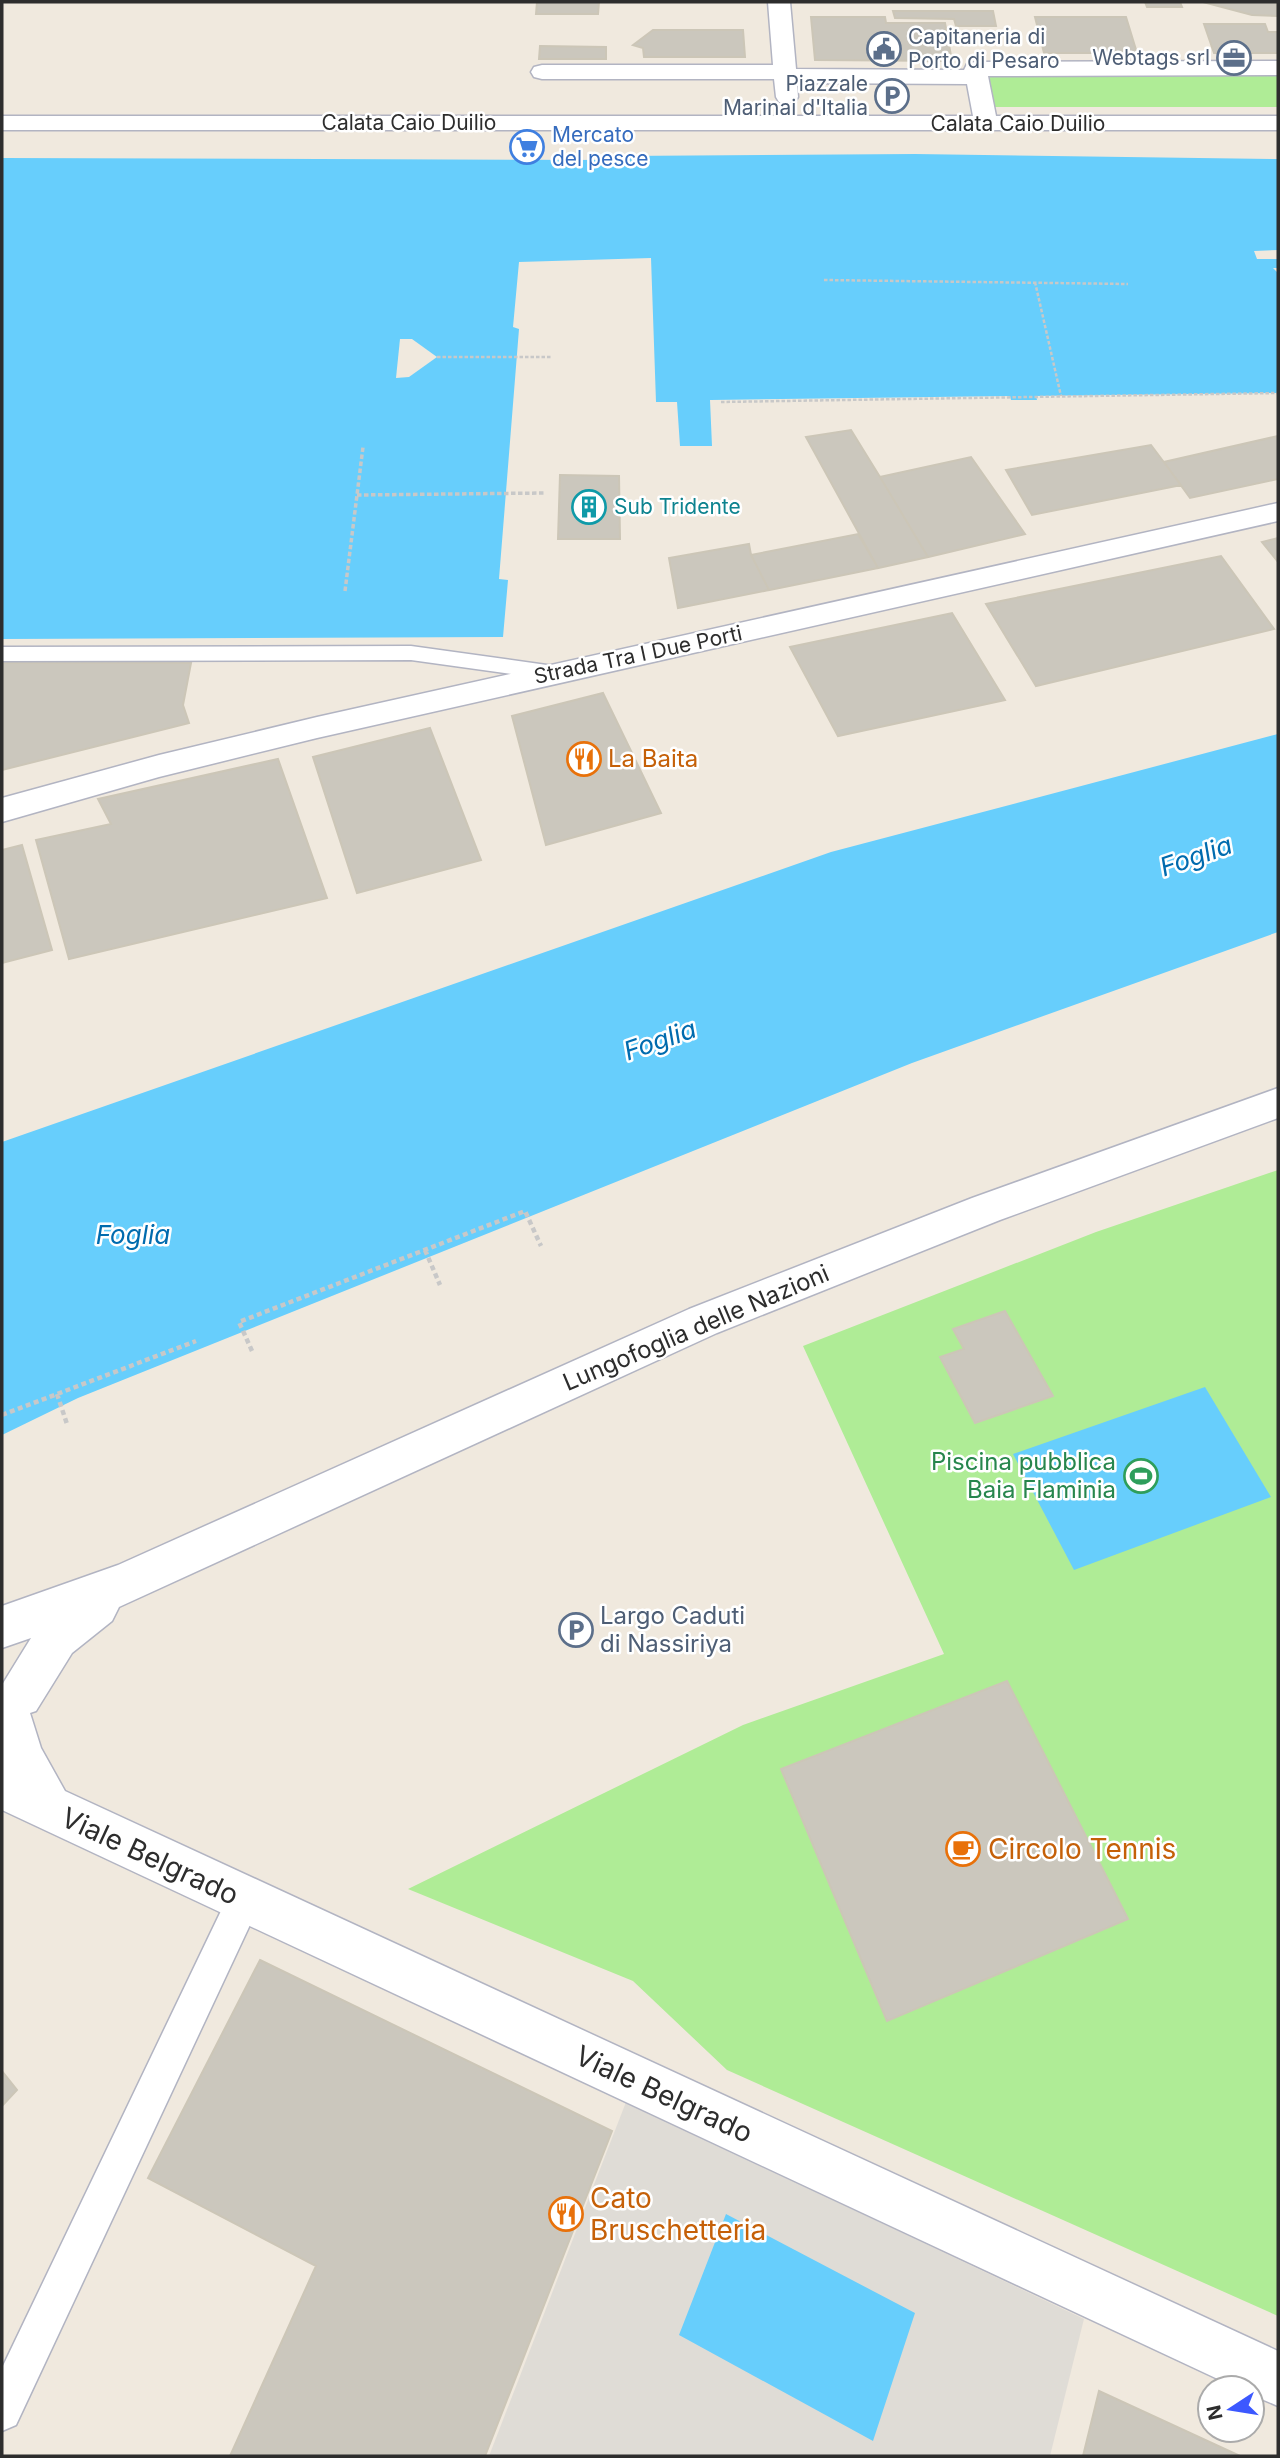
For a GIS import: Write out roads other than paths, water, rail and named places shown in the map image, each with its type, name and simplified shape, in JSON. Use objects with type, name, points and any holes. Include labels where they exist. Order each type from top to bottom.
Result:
[{"type":"street","points":[[779,2],[788,115],[797,124]]},
{"type":"street","points":[[986,124],[975,69],[1278,68]]},
{"type":"street","points":[[542,72],[977,76]]},
{"type":"street","name":"Calata Caio Duilio","points":[[2,122],[1278,123]]},
{"type":"street","name":"Strada Tra I Due Porti","points":[[2,810],[105,778],[554,673],[965,584],[1278,512]]},
{"type":"street","name":"Lungofoglia delle Nazioni","points":[[2,1627],[127,1583],[703,1321],[986,1209],[1278,1103]]},
{"type":"street","name":"Lungofoglia delle Nazioni","points":[[11,1716],[56,1639],[127,1583]]},
{"type":"street","points":[[2,1647],[19,1669],[11,1716]]},
{"type":"street","name":"Viale Belgrado","points":[[11,1716],[21,1756],[50,1810]]},
{"type":"street","name":"Viale Belgrado","points":[[2,1786],[1278,2379]]},
{"type":"lane","points":[[2,654],[411,653],[554,673]]},
{"type":"lane","points":[[2,2411],[244,1900]]},
{"type":"water","points":[[915,154],[1278,159],[1278,250],[1254,251],[1257,259],[1278,259],[1278,268],[1273,268],[1278,273],[1278,393],[1036,396],[1037,400],[1011,400],[1010,396],[710,400],[712,446],[680,446],[677,402],[656,402],[651,258],[519,262],[513,327],[519,329],[499,579],[508,580],[503,637],[2,639],[2,158],[615,160],[621,156]]},
{"type":"water","name":"Foglia","points":[[1278,734],[1278,932],[912,1063],[78,1398],[2,1435],[2,1142],[831,852]]},
{"type":"water","name":"Piscina pubblica Baia Flaminia","points":[[1205,1387],[1271,1497],[1074,1570],[1013,1454]]},
{"type":"water","points":[[726,2214],[915,2313],[873,2441],[679,2335]]},
{"type":"place","name":"Capitaneria di Porto di Pesaro","points":[[884,49]]},
{"type":"place","name":"Webtags srl","points":[[1234,58]]},
{"type":"place","name":"Piazzale Marinai d'Italia","points":[[892,96]]},
{"type":"place","name":"Mercato del pesce","points":[[527,147]]},
{"type":"place","name":"Sub Tridente","points":[[589,507]]},
{"type":"place","name":"La Baita","points":[[584,759]]},
{"type":"place","name":"Piscina pubblica Baia Flaminia","points":[[1141,1476]]},
{"type":"place","name":"Largo Caduti di Nassiriya","points":[[576,1630]]},
{"type":"place","name":"Circolo Tennis","points":[[963,1849]]},
{"type":"place","name":"Cato Bruschetteria","points":[[566,2214]]}]
